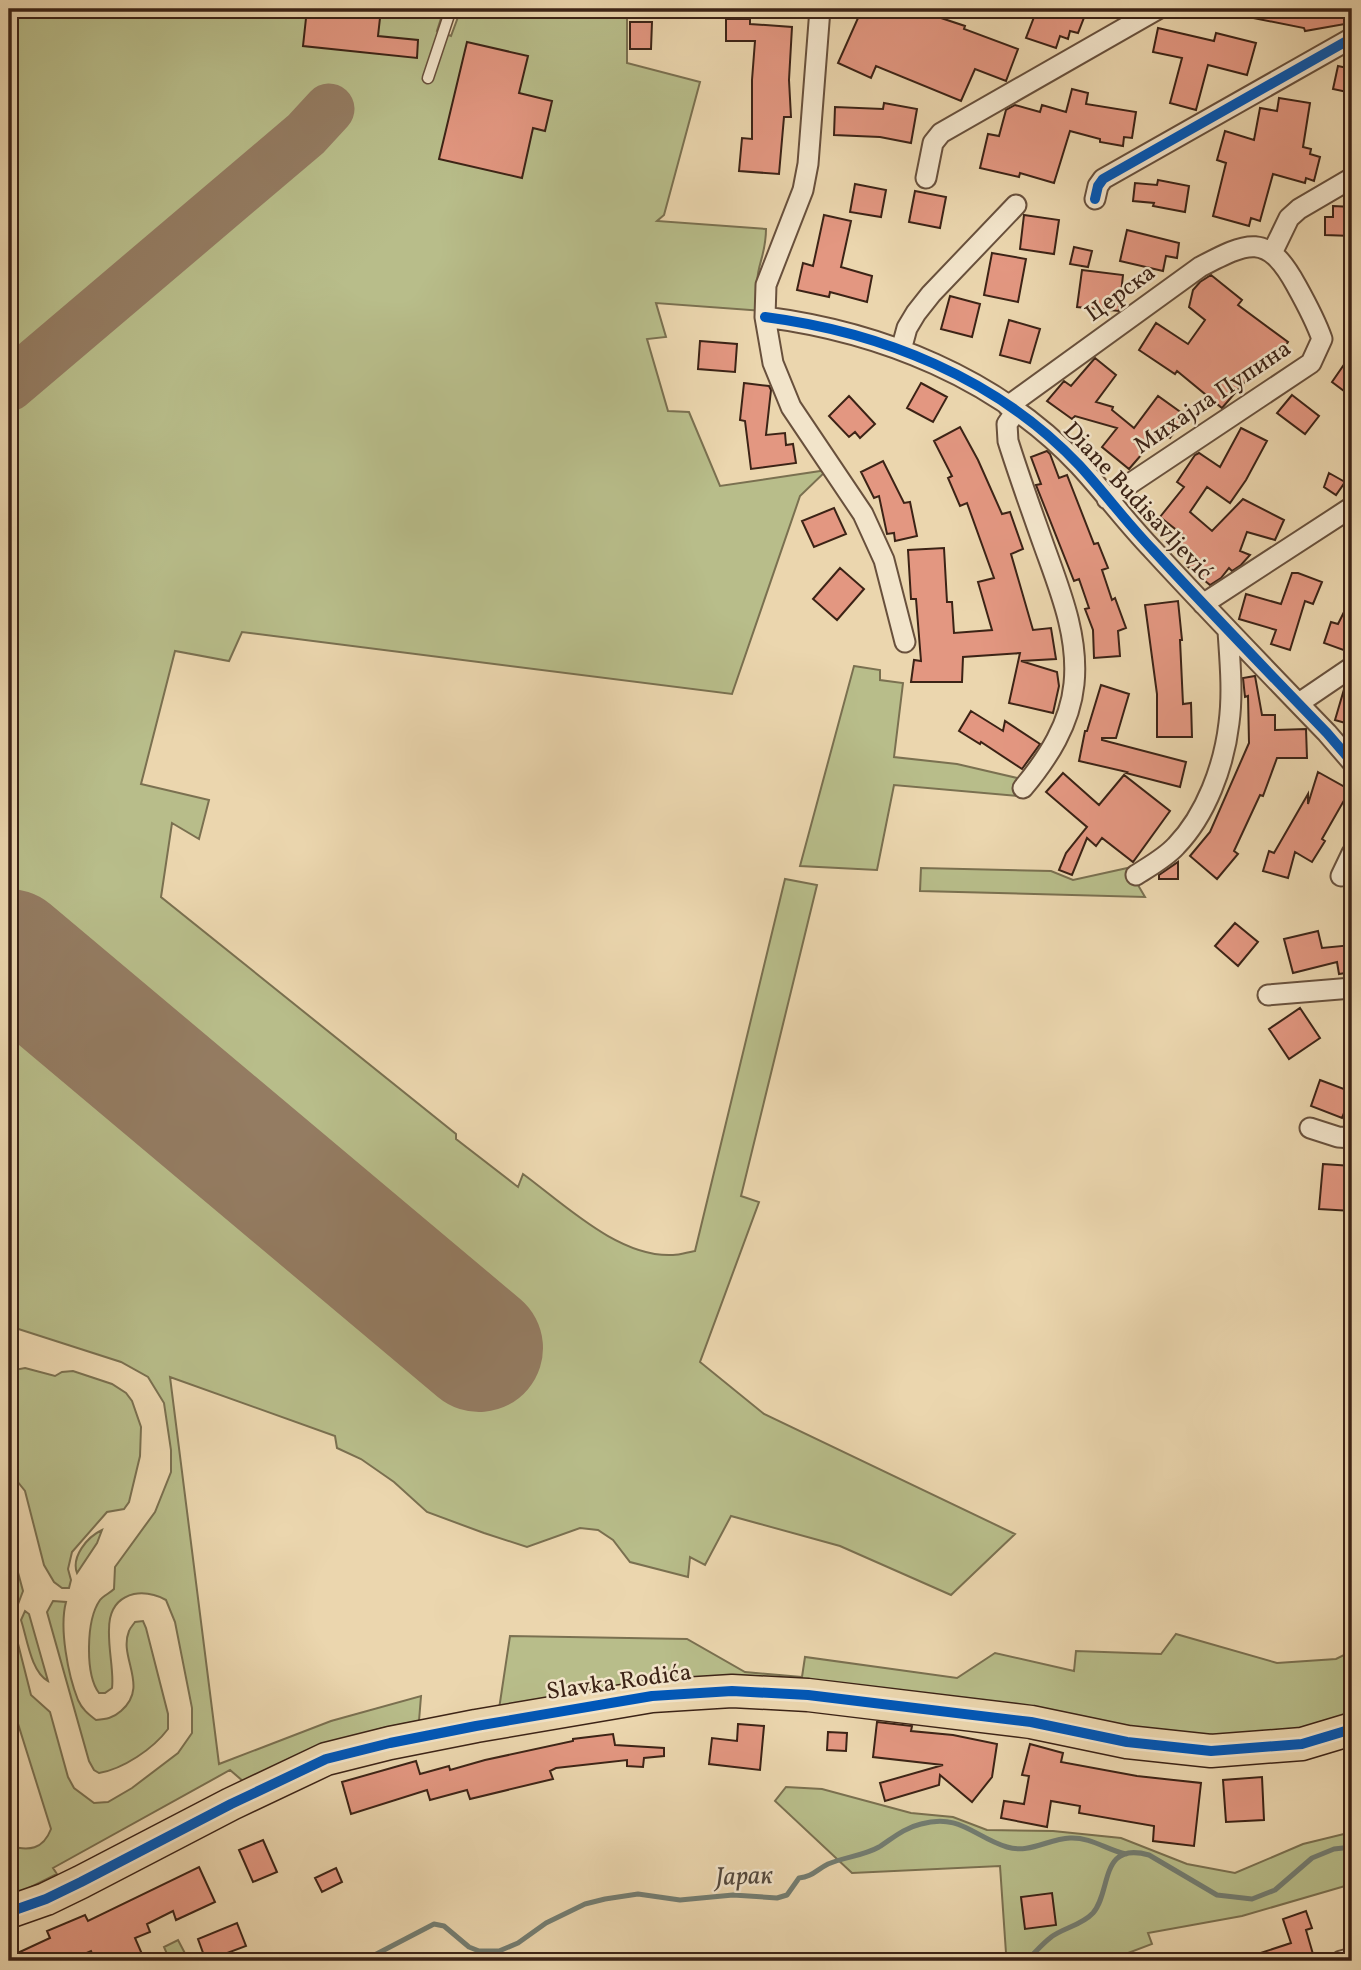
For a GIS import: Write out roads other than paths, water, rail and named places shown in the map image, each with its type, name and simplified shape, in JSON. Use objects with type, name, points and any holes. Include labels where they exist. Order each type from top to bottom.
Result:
[{"type":"main road","name":"Slavka Rodića","points":[[9,1912],[46,1899],[231,1804],[326,1759],[476,1726],[652,1696],[732,1691],[808,1695],[1031,1722],[1127,1742],[1211,1751],[1302,1744],[1352,1729]]},
{"type":"street","points":[[820,9],[808,164],[803,190],[766,285],[765,317],[773,363],[791,407],[863,514],[884,559],[905,642]]},
{"type":"street","points":[[926,178],[933,143],[941,133],[1158,9]]},
{"type":"street","points":[[1095,199],[1103,178],[1352,38]]},
{"type":"street","points":[[1273,251],[1289,218],[1299,209],[1352,178]]},
{"type":"street","points":[[901,349],[907,328],[931,294],[1016,205]]},
{"type":"street","name":"Церска","points":[[1012,409],[1200,267],[1250,247],[1273,251]]},
{"type":"street","name":"Михајла Пупина","points":[[1107,499],[1303,370],[1317,355],[1322,339],[1315,320],[1285,264],[1273,251]]},
{"type":"street","name":"Diane Budisavljević","points":[[765,317],[838,331],[901,349],[940,365],[984,389],[1034,423],[1079,465],[1203,604],[1352,762]]},
{"type":"street","points":[[1012,409],[1007,424],[1008,441],[1063,597],[1075,656],[1074,684],[1063,728],[1040,768],[1023,788]]},
{"type":"street","points":[[1203,604],[1352,507]]},
{"type":"street","points":[[1136,875],[1157,862],[1182,839],[1216,780],[1230,723],[1228,631]]},
{"type":"street","points":[[1299,703],[1352,667]]},
{"type":"street","points":[[1341,876],[1352,853]]},
{"type":"street","points":[[1268,995],[1352,988]]},
{"type":"street","points":[[1310,1128],[1338,1137],[1352,1138]]},
{"type":"street","points":[[1341,1961],[1352,1958]]},
{"type":"lane","points":[[428,78],[452,9]]},
{"type":"waterway","name":"Јарак","points":[[363,1961],[434,1924],[444,1926],[469,1947],[479,1951],[499,1951],[518,1943],[546,1923],[585,1904],[605,1899],[638,1894],[680,1900],[733,1895],[777,1898],[787,1895],[799,1878],[811,1875],[834,1862],[873,1850],[909,1828],[935,1821],[957,1824],[995,1843],[1015,1849],[1078,1838],[1126,1854]]},
{"type":"waterway","points":[[1026,1961],[1050,1938],[1093,1913],[1099,1904],[1109,1870],[1114,1861],[1122,1855],[1149,1855],[1217,1895],[1252,1899],[1275,1890],[1312,1858],[1334,1849],[1352,1847]]}]
